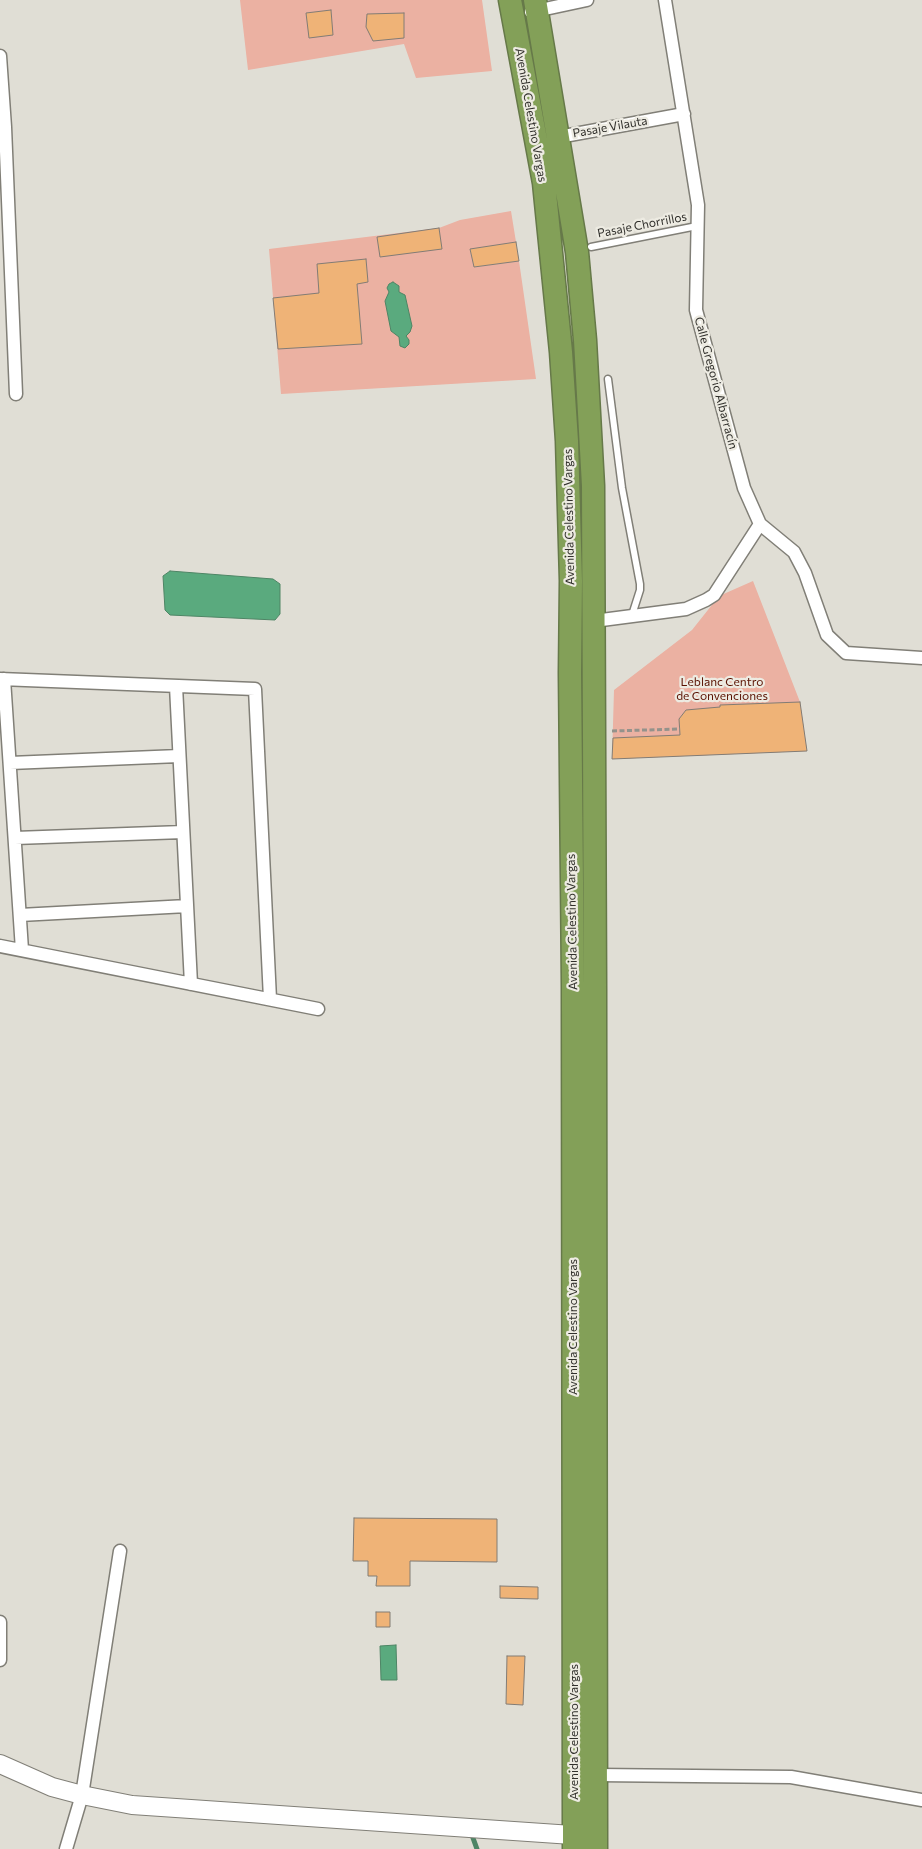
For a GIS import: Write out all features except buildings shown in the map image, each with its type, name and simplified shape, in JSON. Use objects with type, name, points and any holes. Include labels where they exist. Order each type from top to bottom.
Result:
[{"type":"highway","name":"Avenida Celestino Vargas","points":[[536,5],[577,252],[585,340],[593,486],[597,1610],[596,1843]]},
{"type":"highway","name":"Avenida Celestino Vargas","points":[[512,8],[544,183],[551,241],[562,362],[570,543],[574,1842]]},
{"type":"highway","points":[[570,673],[594,672]]},
{"type":"highway","points":[[571,826],[594,826]]},
{"type":"highway","points":[[573,1093],[595,1094]]},
{"type":"highway","points":[[573,1349],[596,1346]]},
{"type":"highway","points":[[574,1488],[596,1488]]},
{"type":"highway","points":[[574,1609],[597,1610]]},
{"type":"highway","points":[[574,1729],[597,1735]]},
{"type":"main road","points":[[0,1764],[45,1784],[82,1796],[107,1801],[158,1807],[596,1843]]},
{"type":"street","points":[[512,8],[587,0]]},
{"type":"street","name":"Calle Gregorio Albarracín","points":[[666,0],[698,205],[696,226],[696,310],[744,488],[760,524]]},
{"type":"street","points":[[0,56],[5,127],[16,394]]},
{"type":"street","name":"Pasaje Vilauta","points":[[536,142],[684,114]]},
{"type":"street","points":[[594,621],[686,609],[706,600],[714,595],[760,524],[794,552],[805,573],[827,634],[846,652],[922,658]]},
{"type":"street","points":[[22,950],[10,763],[2,679],[256,689],[270,999]]},
{"type":"street","points":[[176,686],[191,984]]},
{"type":"street","points":[[10,763],[179,756]]},
{"type":"street","points":[[15,838],[183,832]]},
{"type":"street","points":[[20,915],[187,906]]},
{"type":"street","points":[[0,946],[318,1009]]},
{"type":"street","points":[[66,1849],[82,1796],[120,1551]]},
{"type":"street","points":[[0,1622],[0,1660]]},
{"type":"street","points":[[597,1776],[791,1777],[922,1800]]},
{"type":"lane","name":"Pasaje Chorrillos","points":[[592,247],[696,226]]},
{"type":"lane","points":[[608,379],[622,488],[640,584],[632,615]]},
{"type":"path","points":[[594,731],[680,729]]},
{"type":"green space","points":[[240,0],[482,0],[492,71],[416,78],[404,44],[248,70]]},
{"type":"green space","points":[[511,211],[516,242],[470,250],[475,267],[519,261],[536,379],[281,394],[269,249],[439,228],[460,220]]},
{"type":"green space","name":"Leblanc Centro de Convenciones","points":[[753,581],[800,702],[807,751],[612,759],[614,690],[692,630],[719,596]]},
{"type":"shaded area","points":[[393,282],[399,286],[399,292],[405,295],[412,326],[406,336],[409,344],[405,348],[400,346],[399,337],[391,331],[385,301],[389,292],[387,288]]},
{"type":"shaded area","points":[[170,571],[273,579],[280,584],[280,614],[275,620],[170,615],[165,610],[163,576]]},
{"type":"shaded area","points":[[396,1645],[397,1680],[381,1680],[380,1646]]},
{"type":"waterway","points":[[473,1838],[477,1849]]}]
